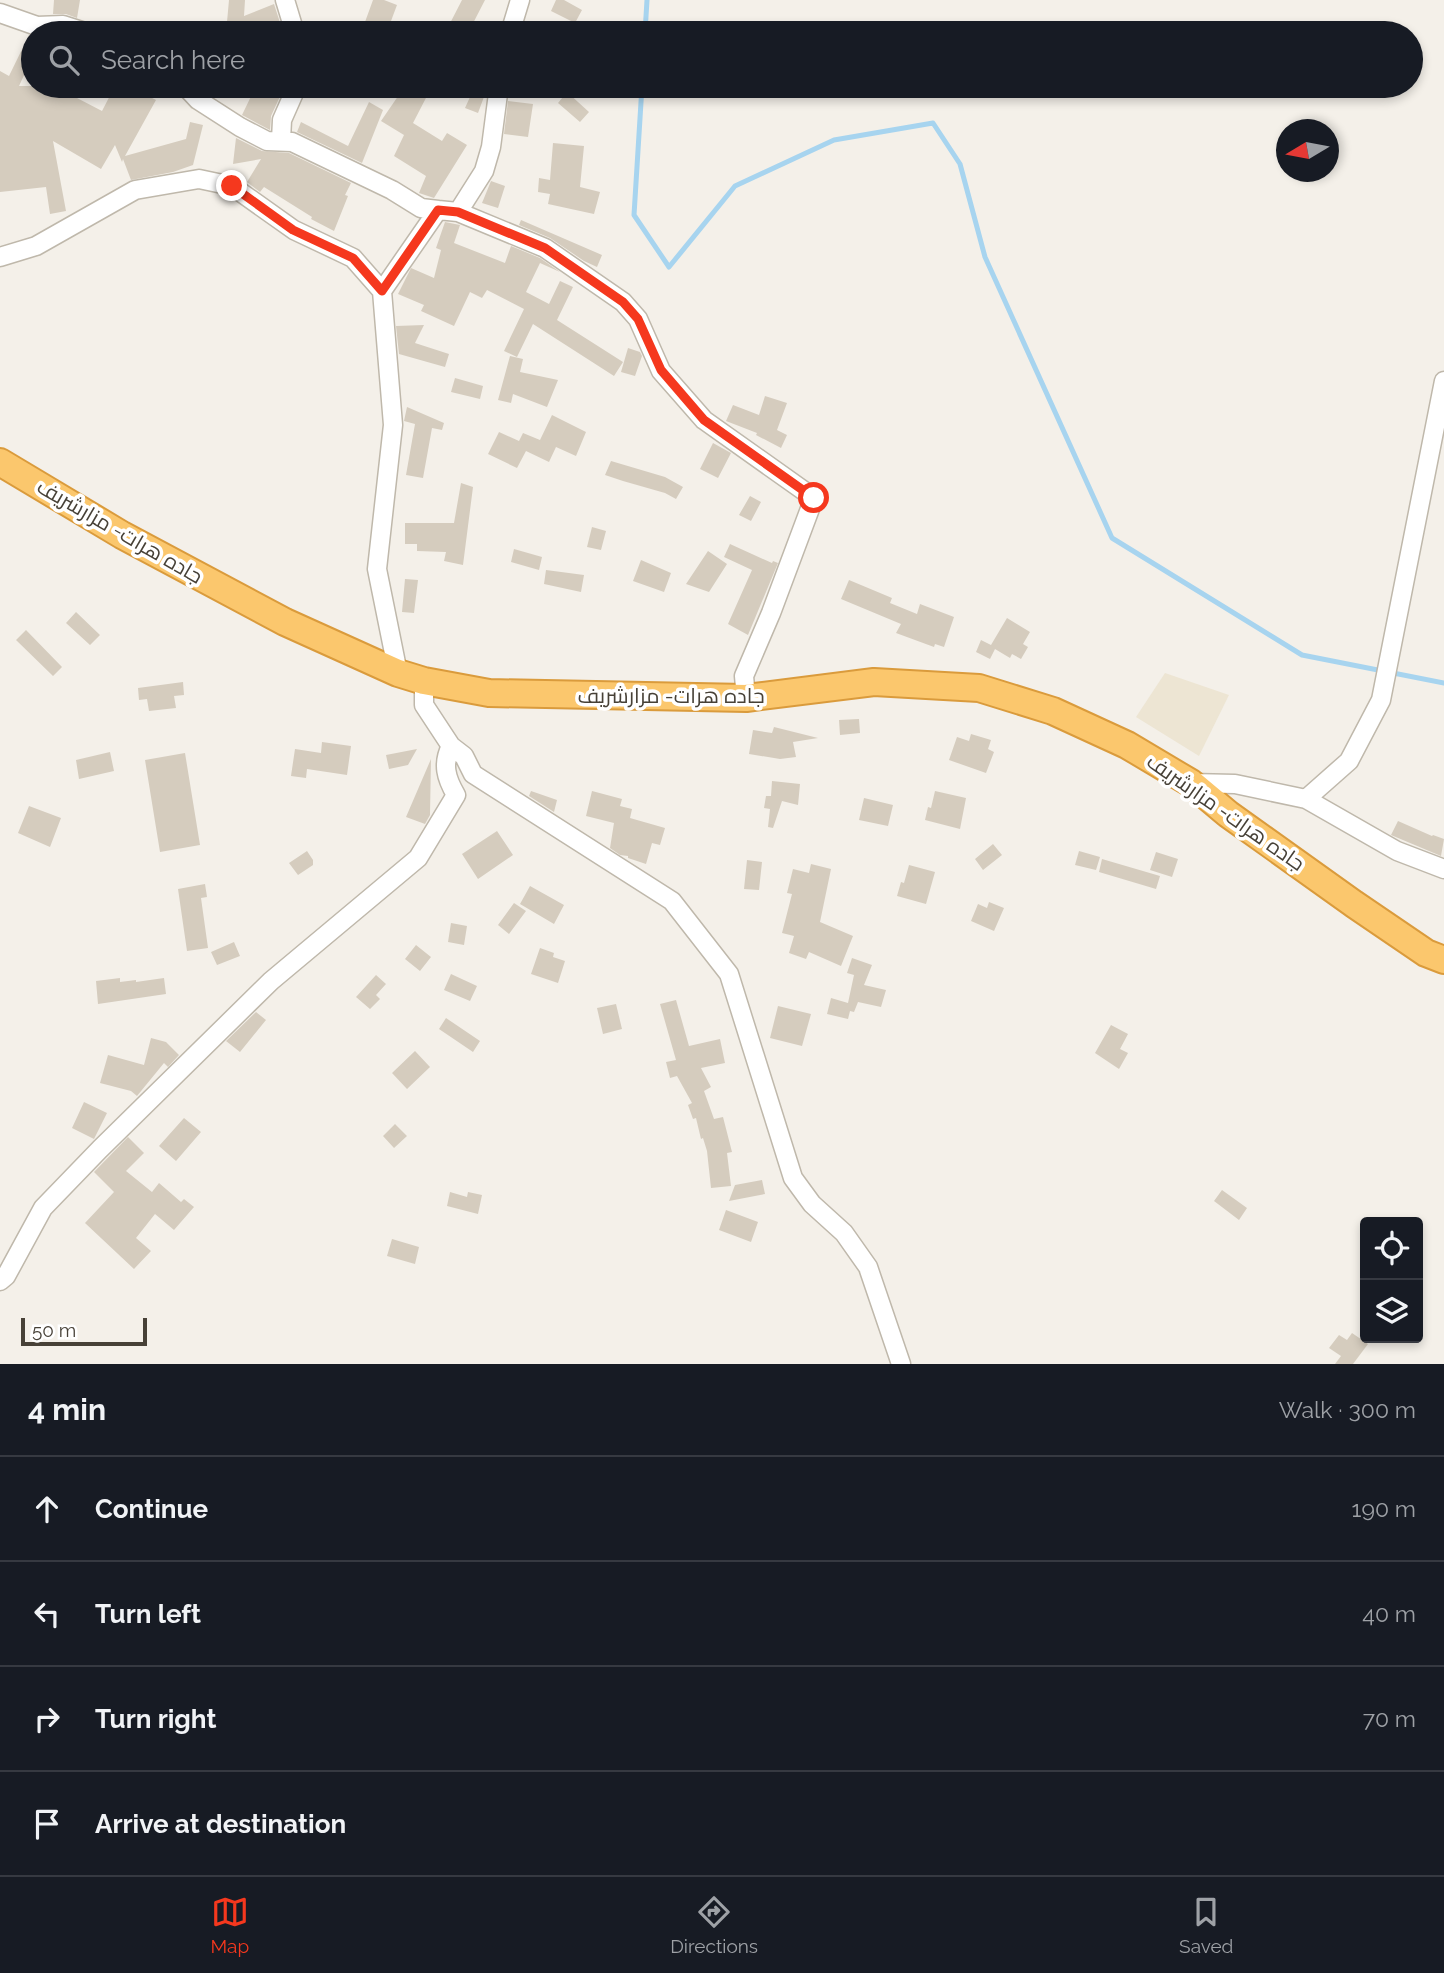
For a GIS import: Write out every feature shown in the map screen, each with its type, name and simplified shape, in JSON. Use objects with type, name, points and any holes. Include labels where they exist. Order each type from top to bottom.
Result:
[{"type":"highway","name":"جاده هرات- مزارشریف","points":[[0,462],[122,535],[285,622],[398,673],[424,681],[489,693],[746,698],[874,682],[979,688],[1053,711],[1127,745],[1191,783],[1228,814],[1354,904],[1426,953],[1444,960]]},
{"type":"street","points":[[285,0],[291,21]]},
{"type":"street","points":[[514,21],[520,0]]},
{"type":"street","points":[[0,13],[23,21]]},
{"type":"street","points":[[196,98],[267,141],[281,140],[305,147],[392,190],[421,208],[458,212],[545,248],[623,302],[638,319],[661,370],[704,420],[814,498],[744,676],[746,698]]},
{"type":"street","points":[[281,140],[282,120],[292,98]]},
{"type":"street","points":[[458,212],[484,171],[491,147],[497,98]]},
{"type":"street","points":[[0,257],[36,246],[135,190],[199,179],[232,186],[293,230],[353,258],[382,291],[393,425],[377,569],[398,673]]},
{"type":"street","points":[[382,291],[438,210]]},
{"type":"street","points":[[1306,799],[1349,761],[1381,700],[1444,381]]},
{"type":"street","points":[[424,681],[424,705],[451,746],[464,756],[473,774],[672,901],[729,974],[793,1178],[813,1204],[844,1233],[868,1267],[901,1364]]},
{"type":"street","points":[[0,1281],[6,1276],[43,1208],[100,1149],[271,981],[418,859],[456,795],[449,783],[444,760],[451,746]]},
{"type":"street","points":[[1191,783],[1235,784],[1306,799],[1396,851],[1444,869]]},
{"type":"shaded area","points":[[1165,673],[1229,695],[1199,756],[1136,717]]},
{"type":"building","points":[[54,0],[80,0],[77,18],[66,14],[53,14]]},
{"type":"building","points":[[229,0],[245,0],[244,16],[274,4],[279,21],[227,21]]},
{"type":"building","points":[[373,0],[384,0],[397,5],[391,21],[365,21]]},
{"type":"building","points":[[462,0],[485,0],[474,21],[451,21]]},
{"type":"building","points":[[556,0],[564,0],[582,10],[576,21],[551,11]]},
{"type":"building","points":[[21,51],[21,98],[77,98],[102,111],[109,98],[152,98],[156,100],[125,156],[186,139],[190,122],[203,125],[193,165],[173,172],[131,180],[115,145],[101,169],[53,141],[66,211],[50,214],[46,187],[0,192],[0,71],[9,76]]},
{"type":"building","points":[[250,98],[279,98],[271,116],[270,130],[242,115]]},
{"type":"building","points":[[397,98],[426,98],[413,123],[442,141],[447,133],[467,145],[434,198],[419,193],[426,176],[394,156],[404,135],[381,121]]},
{"type":"building","points":[[470,98],[484,98],[478,113],[465,108]]},
{"type":"building","points":[[562,98],[574,98],[589,112],[580,122],[558,103]]},
{"type":"building","points":[[508,101],[533,104],[528,137],[504,134]]},
{"type":"building","points":[[369,102],[383,110],[362,163],[297,132],[301,122],[348,146]]},
{"type":"building","points":[[236,138],[262,151],[289,153],[351,183],[334,231],[264,187],[260,192],[247,182],[261,159],[233,164]]},
{"type":"building","points":[[553,143],[584,146],[580,187],[600,192],[594,214],[548,204],[550,194],[538,192],[539,178],[550,180]]},
{"type":"building","points":[[491,181],[505,186],[498,208],[482,203]]},
{"type":"building","points":[[521,220],[602,255],[597,267],[550,238],[519,225]]},
{"type":"building","points":[[445,222],[460,225],[454,243],[505,263],[511,246],[540,258],[560,272],[540,263],[526,292],[549,304],[560,281],[573,287],[557,320],[623,362],[614,376],[533,324],[517,357],[504,351],[524,309],[487,290],[482,298],[470,292],[454,326],[421,311],[424,305],[398,294],[411,268],[434,278],[441,250],[436,248]]},
{"type":"building","points":[[424,325],[415,343],[449,354],[445,367],[399,354],[396,326]]},
{"type":"building","points":[[628,348],[640,352],[642,356],[635,376],[621,372]]},
{"type":"building","points":[[510,356],[523,359],[520,372],[558,380],[547,407],[513,394],[511,403],[498,400]]},
{"type":"building","points":[[455,378],[483,386],[480,399],[451,392]]},
{"type":"building","points":[[765,396],[787,403],[777,430],[787,435],[781,448],[756,435],[757,433],[726,421],[733,405],[759,415]]},
{"type":"building","points":[[407,407],[444,423],[442,430],[432,428],[423,478],[406,475],[415,424],[404,421]]},
{"type":"building","points":[[552,415],[586,432],[576,456],[556,447],[549,462],[526,451],[517,468],[488,454],[499,432],[519,441],[523,433],[540,440]]},
{"type":"building","points":[[713,443],[731,453],[718,478],[700,469]]},
{"type":"building","points":[[611,461],[665,477],[683,487],[676,499],[665,493],[605,475]]},
{"type":"building","points":[[461,483],[473,487],[463,565],[444,561],[446,552],[417,551],[417,544],[405,544],[405,523],[454,523]]},
{"type":"building","points":[[750,496],[761,502],[751,521],[739,515]]},
{"type":"building","points":[[592,527],[606,531],[601,550],[587,547]]},
{"type":"building","points":[[730,544],[772,563],[778,563],[748,635],[728,624],[752,570],[724,557]]},
{"type":"building","points":[[514,549],[542,557],[539,570],[511,562]]},
{"type":"building","points":[[708,551],[727,564],[709,592],[686,584]]},
{"type":"building","points":[[641,560],[671,573],[664,592],[633,581]]},
{"type":"building","points":[[546,570],[584,575],[581,592],[544,584]]},
{"type":"building","points":[[405,579],[418,580],[414,613],[402,612]]},
{"type":"building","points":[[849,580],[892,598],[890,603],[917,614],[920,604],[954,617],[944,647],[935,644],[934,647],[896,633],[901,624],[841,599]]},
{"type":"building","points":[[76,612],[100,635],[90,645],[66,623]]},
{"type":"building","points":[[1007,618],[1030,632],[1023,644],[1028,647],[1021,659],[1012,654],[1010,658],[995,649],[990,659],[976,652],[981,640],[991,645]]},
{"type":"building","points":[[26,630],[62,667],[53,676],[16,640]]},
{"type":"building","points":[[183,682],[184,695],[174,696],[176,708],[149,711],[147,699],[139,700],[138,688]]},
{"type":"building","points":[[859,719],[860,733],[840,735],[839,720]]},
{"type":"building","points":[[774,727],[818,738],[793,742],[796,757],[780,759],[749,754],[753,730],[772,733]]},
{"type":"building","points":[[971,734],[991,740],[988,749],[994,752],[986,773],[949,760],[957,737],[969,741]]},
{"type":"building","points":[[322,742],[351,746],[347,775],[307,769],[306,778],[291,776],[295,749],[321,753]]},
{"type":"building","points":[[417,749],[408,765],[389,769],[386,755]]},
{"type":"building","points":[[110,752],[114,771],[79,779],[76,760]]},
{"type":"building","points":[[185,753],[200,845],[160,852],[145,760]]},
{"type":"building","points":[[431,759],[430,815],[425,824],[406,817]]},
{"type":"building","points":[[772,781],[800,784],[798,805],[782,801],[773,828],[768,827],[770,809],[764,808],[766,796],[771,796]]},
{"type":"building","points":[[531,791],[557,800],[554,812],[529,796]]},
{"type":"building","points":[[592,791],[622,799],[620,806],[632,809],[630,818],[665,828],[660,845],[652,843],[646,864],[620,855],[610,848],[614,823],[586,816]]},
{"type":"building","points":[[935,791],[966,798],[960,829],[925,820]]},
{"type":"building","points":[[864,798],[893,805],[888,826],[859,820]]},
{"type":"building","points":[[29,806],[61,818],[50,847],[18,833]]},
{"type":"building","points":[[1398,821],[1444,839],[1441,856],[1391,835]]},
{"type":"building","points":[[497,831],[513,855],[478,879],[462,854]]},
{"type":"building","points":[[993,844],[1002,855],[983,870],[975,859]]},
{"type":"building","points":[[307,851],[313,865],[298,875],[289,863]]},
{"type":"building","points":[[1079,851],[1100,857],[1096,870],[1075,865]]},
{"type":"building","points":[[1156,852],[1178,859],[1172,877],[1150,870]]},
{"type":"building","points":[[1102,859],[1160,876],[1156,889],[1099,872]]},
{"type":"building","points":[[747,860],[762,862],[759,890],[744,889]]},
{"type":"building","points":[[811,864],[831,869],[820,922],[853,936],[841,966],[809,952],[806,959],[789,953],[794,936],[782,933],[792,894],[787,893],[793,869],[809,873]]},
{"type":"building","points":[[909,865],[935,872],[926,904],[897,896]]},
{"type":"building","points":[[205,884],[207,897],[201,898],[208,948],[187,951],[178,889]]},
{"type":"building","points":[[530,886],[564,905],[554,924],[520,904]]},
{"type":"building","points":[[989,902],[1004,908],[994,931],[971,921],[978,904],[987,908]]},
{"type":"building","points":[[514,903],[526,911],[509,934],[498,925]]},
{"type":"building","points":[[451,923],[467,926],[464,945],[448,942]]},
{"type":"building","points":[[234,942],[240,956],[217,965],[211,952]]},
{"type":"building","points":[[416,945],[431,957],[420,971],[405,959]]},
{"type":"building","points":[[540,948],[565,961],[558,983],[531,974]]},
{"type":"building","points":[[852,958],[872,965],[864,985],[886,990],[881,1007],[858,1002],[854,1012],[850,1011],[848,1019],[827,1014],[831,998],[848,1003],[854,975],[847,973]]},
{"type":"building","points":[[451,974],[477,986],[470,1001],[444,990]]},
{"type":"building","points":[[376,975],[386,984],[376,995],[380,999],[370,1009],[356,997]]},
{"type":"building","points":[[120,978],[120,982],[136,982],[164,978],[166,994],[98,1004],[96,981]]},
{"type":"building","points":[[676,1000],[689,1046],[720,1039],[725,1063],[701,1068],[711,1087],[704,1091],[714,1119],[723,1117],[732,1152],[727,1153],[731,1186],[711,1188],[707,1151],[696,1118],[693,1119],[688,1105],[692,1103],[677,1076],[670,1078],[666,1062],[676,1060],[660,1004]]},
{"type":"building","points":[[616,1004],[622,1029],[603,1034],[597,1008]]},
{"type":"building","points":[[778,1006],[811,1014],[802,1046],[770,1038]]},
{"type":"building","points":[[256,1012],[266,1020],[240,1052],[226,1041]]},
{"type":"building","points":[[446,1018],[480,1041],[473,1052],[439,1029]]},
{"type":"building","points":[[1111,1025],[1128,1034],[1120,1049],[1128,1053],[1119,1069],[1095,1053]]},
{"type":"building","points":[[151,1038],[166,1042],[179,1055],[168,1067],[164,1063],[137,1096],[131,1091],[100,1083],[108,1055],[144,1065]]},
{"type":"building","points":[[415,1051],[430,1067],[407,1089],[392,1073]]},
{"type":"building","points":[[84,1102],[107,1113],[94,1139],[72,1128]]},
{"type":"building","points":[[184,1118],[201,1132],[176,1161],[159,1146]]},
{"type":"building","points":[[395,1124],[407,1136],[394,1148],[383,1136]]},
{"type":"building","points":[[128,1137],[144,1153],[126,1171],[152,1192],[159,1183],[181,1202],[184,1199],[194,1207],[174,1230],[155,1214],[136,1238],[151,1251],[134,1269],[85,1223],[114,1192],[94,1172]]},
{"type":"building","points":[[762,1180],[765,1194],[729,1201],[735,1185]]},
{"type":"building","points":[[1222,1190],[1247,1208],[1239,1220],[1214,1201]]},
{"type":"building","points":[[450,1192],[467,1197],[468,1192],[482,1195],[478,1214],[447,1206]]},
{"type":"building","points":[[726,1210],[758,1222],[751,1242],[719,1230]]},
{"type":"building","points":[[392,1239],[419,1247],[415,1264],[387,1256]]},
{"type":"building","points":[[1352,1333],[1360,1338],[1360,1343],[1368,1344],[1353,1364],[1335,1364],[1341,1356],[1329,1348],[1339,1335],[1347,1340]]},
{"type":"waterway","points":[[646,21],[647,0]]},
{"type":"waterway","points":[[641,98],[634,215],[669,267],[735,186],[834,140],[933,123],[960,164],[985,257],[1112,538],[1302,655],[1444,683]]},
{"type":"route","points":[[232,186],[293,230],[353,258],[382,291],[438,210],[458,212],[545,248],[623,302],[638,319],[661,370],[704,420],[814,498]]}]
